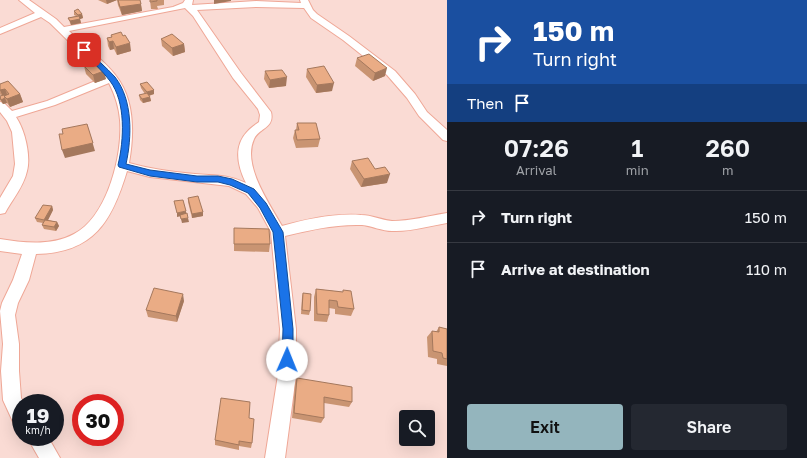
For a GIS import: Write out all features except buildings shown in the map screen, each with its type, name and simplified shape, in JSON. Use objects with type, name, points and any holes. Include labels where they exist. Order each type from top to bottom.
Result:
[{"type":"street","points":[[0,245],[31,248],[56,246],[71,242],[94,228],[102,217],[122,165],[126,148],[126,130],[122,99],[112,78],[42,9],[23,0]]},
{"type":"street","points":[[62,30],[156,13],[189,4],[305,3],[314,16],[346,38],[391,73],[411,96],[422,114],[447,137]]},
{"type":"street","points":[[189,4],[239,81],[262,108],[266,115],[265,122],[261,128],[252,133],[249,137],[244,158],[245,167],[256,186],[263,205],[278,232],[288,337],[287,375],[274,458]]},
{"type":"street","points":[[0,31],[42,9]]},
{"type":"street","points":[[4,112],[51,103],[112,78]]},
{"type":"street","points":[[0,209],[16,182],[21,170],[19,136],[16,125],[4,112]]},
{"type":"street","points":[[122,165],[150,173],[197,179],[218,179],[232,182],[251,191],[263,205]]},
{"type":"street","points":[[278,232],[333,221],[365,220],[395,226],[447,218]]},
{"type":"street","points":[[12,400],[10,344],[7,315],[10,303],[21,280],[31,248]]},
{"type":"street","points":[[43,446],[50,458]]},
{"type":"route","points":[[84,50],[112,78],[122,99],[126,130],[126,148],[122,165],[150,173],[197,179],[218,179],[232,182],[251,191],[263,205],[278,232],[288,329],[287,360]]}]
